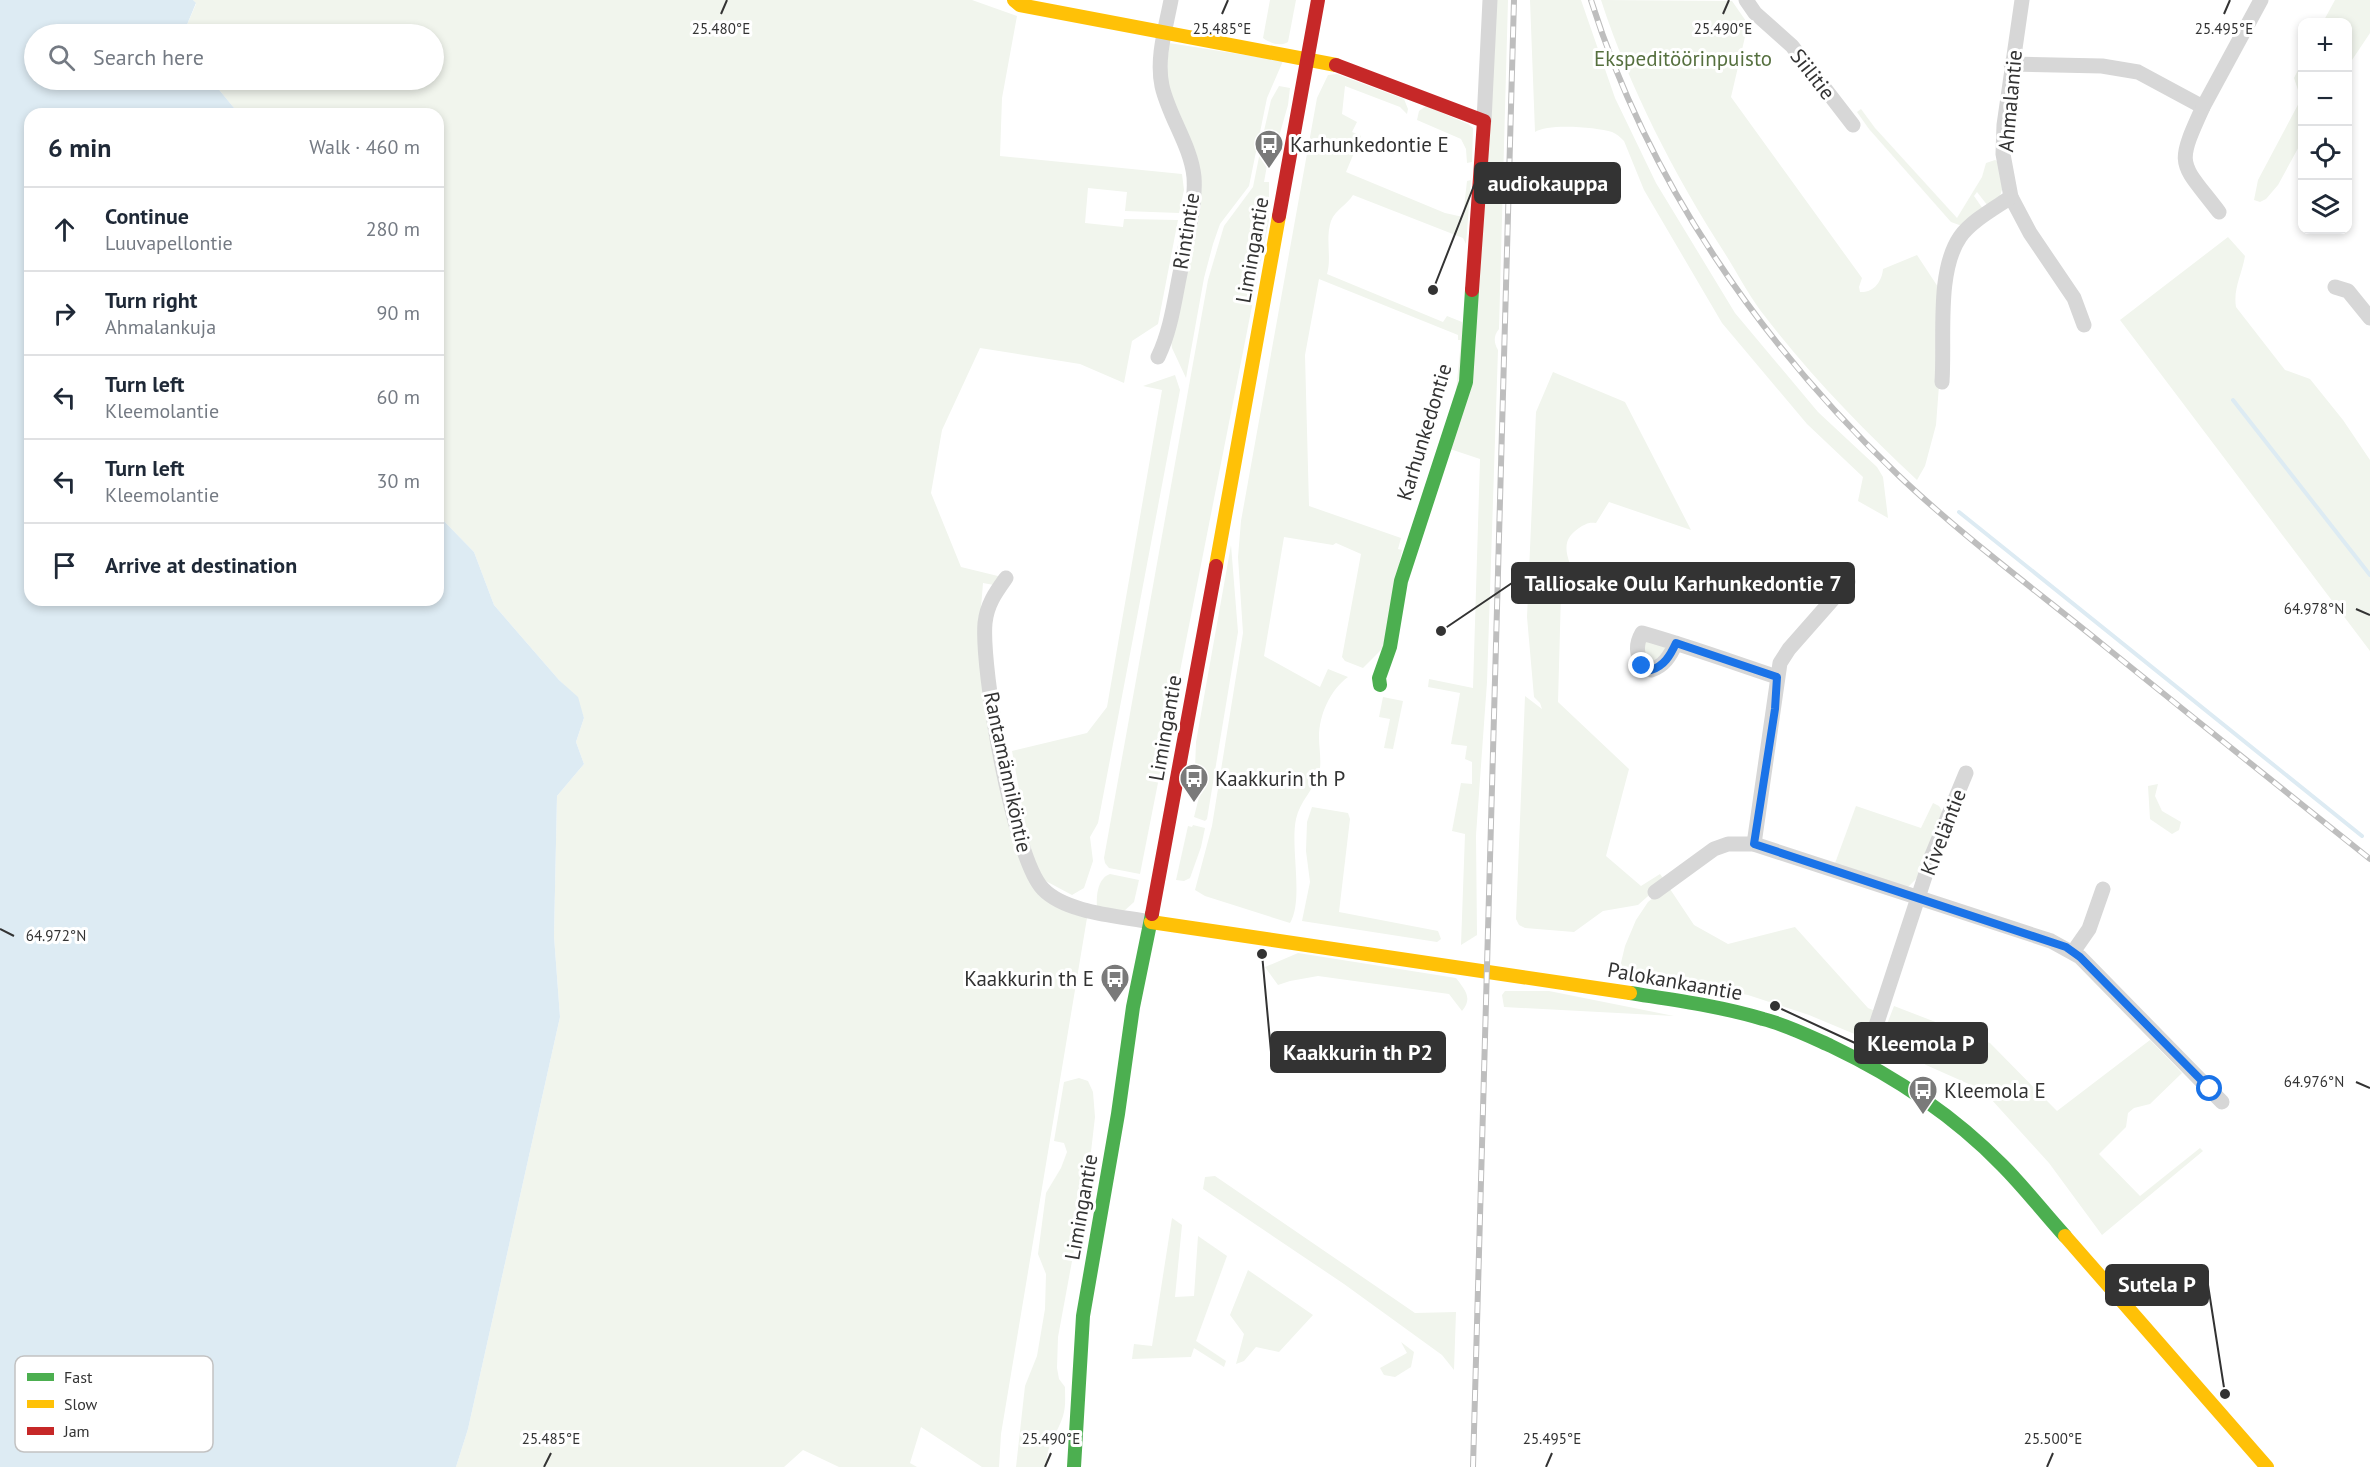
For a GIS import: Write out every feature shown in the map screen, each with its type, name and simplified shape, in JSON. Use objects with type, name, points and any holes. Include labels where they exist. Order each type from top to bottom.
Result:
[{"type":"main road","points":[[1014,0],[1020,5],[1309,57],[1328,62],[1484,122]]},
{"type":"main road","name":"Limingantie","points":[[1074,1467],[1083,1316],[1118,1114],[1133,1007],[1151,922],[1318,0]]},
{"type":"main road","name":"Karhunkedontie","points":[[1380,685],[1379,678],[1390,647],[1401,581],[1466,381],[1484,122]]},
{"type":"main road","name":"Palokankaantie","points":[[1151,922],[1496,975],[1684,1001],[1764,1019],[1800,1032],[1864,1062],[1939,1109],[2001,1164],[2267,1467]]},
{"type":"street","name":"Rintintie","points":[[1158,357],[1167,337],[1190,225],[1194,189],[1194,176],[1189,157],[1162,84],[1161,64],[1171,0]]},
{"type":"street","points":[[1484,122],[1490,0]]},
{"type":"street","name":"Siilitie","points":[[1746,0],[1755,14],[1792,46],[1853,125]]},
{"type":"street","name":"Ahmalantie","points":[[2022,0],[2004,125],[2003,154],[2011,197],[2030,233],[2074,298],[2084,325]]},
{"type":"street","points":[[2219,212],[2187,171],[2183,159],[2186,145],[2203,107],[2261,0]]},
{"type":"street","points":[[2012,64],[2102,66],[2138,72],[2203,107]]},
{"type":"street","points":[[1942,382],[1945,281],[1948,260],[1961,236],[2011,197]]},
{"type":"street","points":[[2336,287],[2348,291],[2370,318]]},
{"type":"street","name":"Rantamänniköntie","points":[[1006,578],[991,599],[985,622],[986,657],[1005,780],[1029,868],[1043,889],[1053,898],[1092,912],[1151,922]]},
{"type":"street","points":[[1754,844],[1780,663],[1789,649],[1848,582]]},
{"type":"street","points":[[1676,643],[1777,677]]},
{"type":"street","name":"Kiveläntie","points":[[1864,1062],[1918,897],[1947,816],[1966,773]]},
{"type":"street","points":[[1655,892],[1714,849],[1728,844],[1754,844],[2051,941],[2073,952],[2087,963],[2223,1102]]},
{"type":"street","points":[[2073,952],[2089,929],[2103,889]]},
{"type":"green space","points":[[193,0],[972,0],[1017,16],[1002,98],[1000,156],[1182,174],[1184,190],[1179,213],[1125,211],[1127,192],[1088,188],[1085,223],[1123,227],[1124,219],[1178,220],[1158,324],[1132,341],[1124,383],[1080,364],[980,348],[942,430],[931,493],[961,567],[1002,577],[994,585],[983,583],[980,620],[1018,855],[1031,884],[1051,901],[1087,918],[1001,1434],[999,1467],[982,1467],[921,1427],[910,1463],[917,1467],[839,1467],[803,1450],[784,1467],[456,1467],[468,1429],[560,1017],[554,936],[557,796],[584,764],[576,742],[584,718],[577,697],[559,680],[494,605],[474,552],[444,521],[444,108],[234,108],[219,90],[444,90],[444,24],[187,24],[196,4]]},
{"type":"green space","points":[[1270,0],[1296,0],[1288,42],[1275,44],[1263,38]]},
{"type":"green space","points":[[1496,0],[1508,0],[1499,329],[1495,340],[1498,350],[1487,682],[1476,835],[1477,935],[1461,945],[1465,834],[1452,831],[1461,783],[1472,784],[1472,762],[1465,759],[1467,746],[1451,744],[1460,693],[1428,687],[1429,679],[1473,688],[1480,459],[1450,449]]},
{"type":"green space","points":[[1530,0],[1581,0],[1615,98],[1656,183],[1735,313],[1818,412],[1877,467],[1883,477],[1888,518],[1858,501],[1863,477],[1807,424],[1722,323],[1644,190],[1624,141],[1612,132],[1584,127],[1550,128],[1535,132]]},
{"type":"green space","name":"Ekspeditöörinpuisto","points":[[1601,0],[1732,1],[1748,24],[1731,97],[1862,278],[1860,292],[1869,291],[1876,285],[1883,269],[1917,255],[1938,287],[1941,359],[1936,425],[1925,466],[1917,480],[1835,398],[1796,355],[1755,303],[1688,192],[1655,130],[1625,66]]},
{"type":"green space","points":[[2335,0],[2370,0],[2370,33],[2352,60],[2352,18],[2325,18]]},
{"type":"green space","points":[[1169,43],[1283,61],[1267,98],[1249,186],[1220,224],[1213,244],[1204,278],[1186,378],[1171,341],[1198,191],[1166,84]]},
{"type":"green space","points":[[2298,70],[2298,90],[2294,78]]},
{"type":"green space","points":[[1337,74],[1404,99],[1408,109],[1407,114],[1400,107],[1345,86],[1342,114],[1357,122],[1352,132],[1361,136],[1346,172],[1445,213],[1463,217],[1467,181],[1471,180],[1466,244],[1463,238],[1353,195],[1336,213],[1329,228],[1327,274],[1443,322],[1447,316],[1462,322],[1462,340],[1458,340],[1458,335],[1319,279],[1305,355],[1309,506],[1401,538],[1398,549],[1402,550],[1383,648],[1363,668],[1345,661],[1342,657],[1361,554],[1336,543],[1333,545],[1284,537],[1264,656],[1320,687],[1328,669],[1348,677],[1331,696],[1323,712],[1319,737],[1319,774],[1296,819],[1294,844],[1296,901],[1290,923],[1205,896],[1195,890],[1212,826],[1243,633],[1238,557],[1241,521],[1317,98],[1328,75]]},
{"type":"green space","points":[[1279,86],[1290,88],[1288,105],[1274,154],[1264,131],[1271,100]]},
{"type":"green space","points":[[2298,105],[2298,148],[2278,185],[2266,199],[2260,202],[2254,200],[2258,180]]},
{"type":"green space","points":[[1426,106],[1473,128],[1472,162],[1467,163],[1466,149],[1461,139],[1417,120],[1419,111]]},
{"type":"green space","points":[[1861,109],[1875,128],[1957,218],[1982,177],[1986,163],[1995,160],[1999,162],[2003,186],[2000,196],[1988,206],[1977,192],[1974,196],[1983,209],[1962,226],[1951,222],[1869,129],[1857,112]]},
{"type":"green space","points":[[1262,142],[1268,160],[1264,182],[1269,182],[1269,220],[1140,874],[1109,868],[1104,858],[1208,280],[1224,226],[1253,187]]},
{"type":"green space","points":[[2228,237],[2245,256],[2237,288],[2236,307],[2285,370],[2310,379],[2343,420],[2370,460],[2370,651],[2120,320]]},
{"type":"green space","points":[[1553,372],[1625,402],[1691,530],[1609,502],[1596,523],[1582,526],[1572,533],[1567,542],[1570,564],[1554,590],[1561,593],[1558,702],[1629,769],[1606,856],[1641,886],[1660,874],[1665,881],[1638,905],[1603,911],[1574,932],[1525,928],[1519,925],[1516,919],[1525,696],[1542,709],[1534,697],[1527,617],[1536,412]]},
{"type":"green space","points":[[1175,375],[1180,390],[1098,823],[1090,837],[1093,861],[1084,888],[1072,895],[1042,879],[1031,855],[1012,751],[1087,733],[1107,707],[1162,390],[1143,386]]},
{"type":"green space","points":[[1231,545],[1238,632],[1205,821],[1194,817],[1199,797],[1194,796],[1196,742]]},
{"type":"green space","points":[[1643,639],[1667,645],[1657,664],[1643,660]]},
{"type":"green space","points":[[1383,697],[1403,701],[1393,749],[1384,748],[1390,719],[1379,717]]},
{"type":"green space","points":[[2158,784],[2155,796],[2162,811],[2181,822],[2179,830],[2172,834],[2150,819],[2148,786]]},
{"type":"green space","points":[[1933,803],[1939,806],[1943,813],[1917,878],[1908,887],[1834,866],[1856,806],[1921,828]]},
{"type":"green space","points":[[1312,807],[1348,813],[1350,819],[1339,912],[1438,931],[1441,939],[1437,942],[1302,921],[1310,882],[1306,851],[1307,822]]},
{"type":"green space","points":[[1188,826],[1205,828],[1201,847],[1190,878],[1184,881],[1176,880]]},
{"type":"green space","points":[[1110,874],[1139,880],[1134,902],[1124,911],[1097,907],[1100,883]]},
{"type":"green space","points":[[1668,886],[1694,925],[1728,944],[1795,927],[1868,1008],[1875,1011],[1864,1038],[1809,1015],[1748,995],[1695,984],[1625,974],[1620,967],[1625,946],[1636,920],[1648,902]]},
{"type":"green space","points":[[1298,953],[1456,978],[1465,990],[1467,1002],[1462,1011],[1449,994],[1318,976],[1278,985],[1265,967]]},
{"type":"green space","points":[[1505,991],[1549,991],[1674,1016],[1504,1007],[1502,995]]},
{"type":"green space","points":[[1894,1006],[1990,1043],[2057,1111],[2150,1040],[2182,1073],[2150,1104],[2134,1108],[2128,1113],[2126,1127],[2099,1154],[2140,1196],[2200,1148],[2203,1151],[2102,1235],[2049,1163],[1980,1089],[1926,1065],[1886,1039],[1884,1032]]},
{"type":"green space","points":[[1079,1078],[1088,1081],[1093,1092],[1095,1117],[1089,1169],[1058,1337],[1057,1368],[1059,1379],[1065,1387],[1065,1409],[1049,1447],[1047,1467],[1016,1467],[1025,1386],[1037,1356],[1045,1309],[1046,1274],[1038,1254],[1046,1193],[1061,1168],[1067,1152],[1064,1143],[1054,1141],[1064,1082]]},
{"type":"green space","points":[[1215,1176],[1415,1313],[1456,1312],[1454,1370],[1442,1355],[1344,1284],[1203,1189],[1205,1177]]},
{"type":"green space","points":[[1172,1218],[1182,1225],[1175,1297],[1194,1296],[1198,1236],[1227,1256],[1196,1341],[1226,1361],[1224,1367],[1194,1348],[1191,1357],[1132,1359],[1134,1344],[1152,1346]]},
{"type":"green space","points":[[1248,1270],[1313,1315],[1279,1352],[1256,1347],[1244,1361],[1236,1364],[1244,1334],[1230,1315]]},
{"type":"green space","points":[[1401,1342],[1414,1352],[1411,1367],[1395,1377],[1384,1375],[1380,1368],[1407,1353]]},
{"type":"shaded area","points":[[0,0],[193,0],[196,3],[187,24],[24,24],[24,90],[219,90],[234,108],[24,108],[24,606],[444,606],[444,521],[474,552],[494,605],[559,680],[578,697],[584,718],[576,742],[584,764],[557,796],[554,936],[560,1017],[468,1429],[456,1467],[0,1467]]},
{"type":"waterway","points":[[2233,400],[2370,575]]},
{"type":"waterway","points":[[1959,512],[2362,836]]},
{"type":"railway","points":[[1473,1467],[1514,0]]},
{"type":"railway","points":[[1591,0],[1615,67],[1644,132],[1677,195],[1714,256],[1755,314],[1799,370],[1847,423],[1921,497],[1972,540],[2370,859]]},
{"type":"traffic: fast","points":[[1380,685],[1379,678],[1390,647],[1401,581],[1466,382],[1472,290]]},
{"type":"traffic: fast","points":[[1074,1467],[1083,1316],[1118,1114],[1133,1007],[1152,914]]},
{"type":"traffic: fast","points":[[1630,993],[1714,1007],[1772,1021],[1831,1046],[1877,1070],[1943,1113],[1983,1146],[2065,1236]]},
{"type":"traffic: slow","points":[[1014,0],[1020,5],[1336,65]]},
{"type":"traffic: slow","points":[[1216,566],[1279,216]]},
{"type":"traffic: slow","points":[[1151,922],[1630,993]]},
{"type":"traffic: slow","points":[[2065,1236],[2267,1467]]},
{"type":"traffic: jam","points":[[1279,216],[1318,0]]},
{"type":"traffic: jam","points":[[1336,65],[1484,121],[1472,290]]},
{"type":"traffic: jam","points":[[1152,914],[1216,566]]},
{"type":"place","name":"Karhunkedontie E","points":[[1269,170]]},
{"type":"place","name":"audiokauppa","points":[[1433,290]]},
{"type":"place","name":"Talliosake Oulu Karhunkedontie 7","points":[[1441,631]]},
{"type":"place","name":"Kaakkurin th P","points":[[1194,804]]},
{"type":"place","name":"Kaakkurin th P2","points":[[1262,954]]},
{"type":"place","name":"Kaakkurin th E","points":[[1115,1004]]},
{"type":"place","name":"Kleemola P","points":[[1775,1006]]},
{"type":"place","name":"Kleemola E","points":[[1923,1116]]},
{"type":"place","name":"Sutela P","points":[[2225,1394]]},
{"type":"route","points":[[1642,666],[1651,670],[1660,667],[1669,657],[1676,643],[1777,677],[1775,709],[1754,844],[2066,947],[2080,957],[2210,1089]]}]
